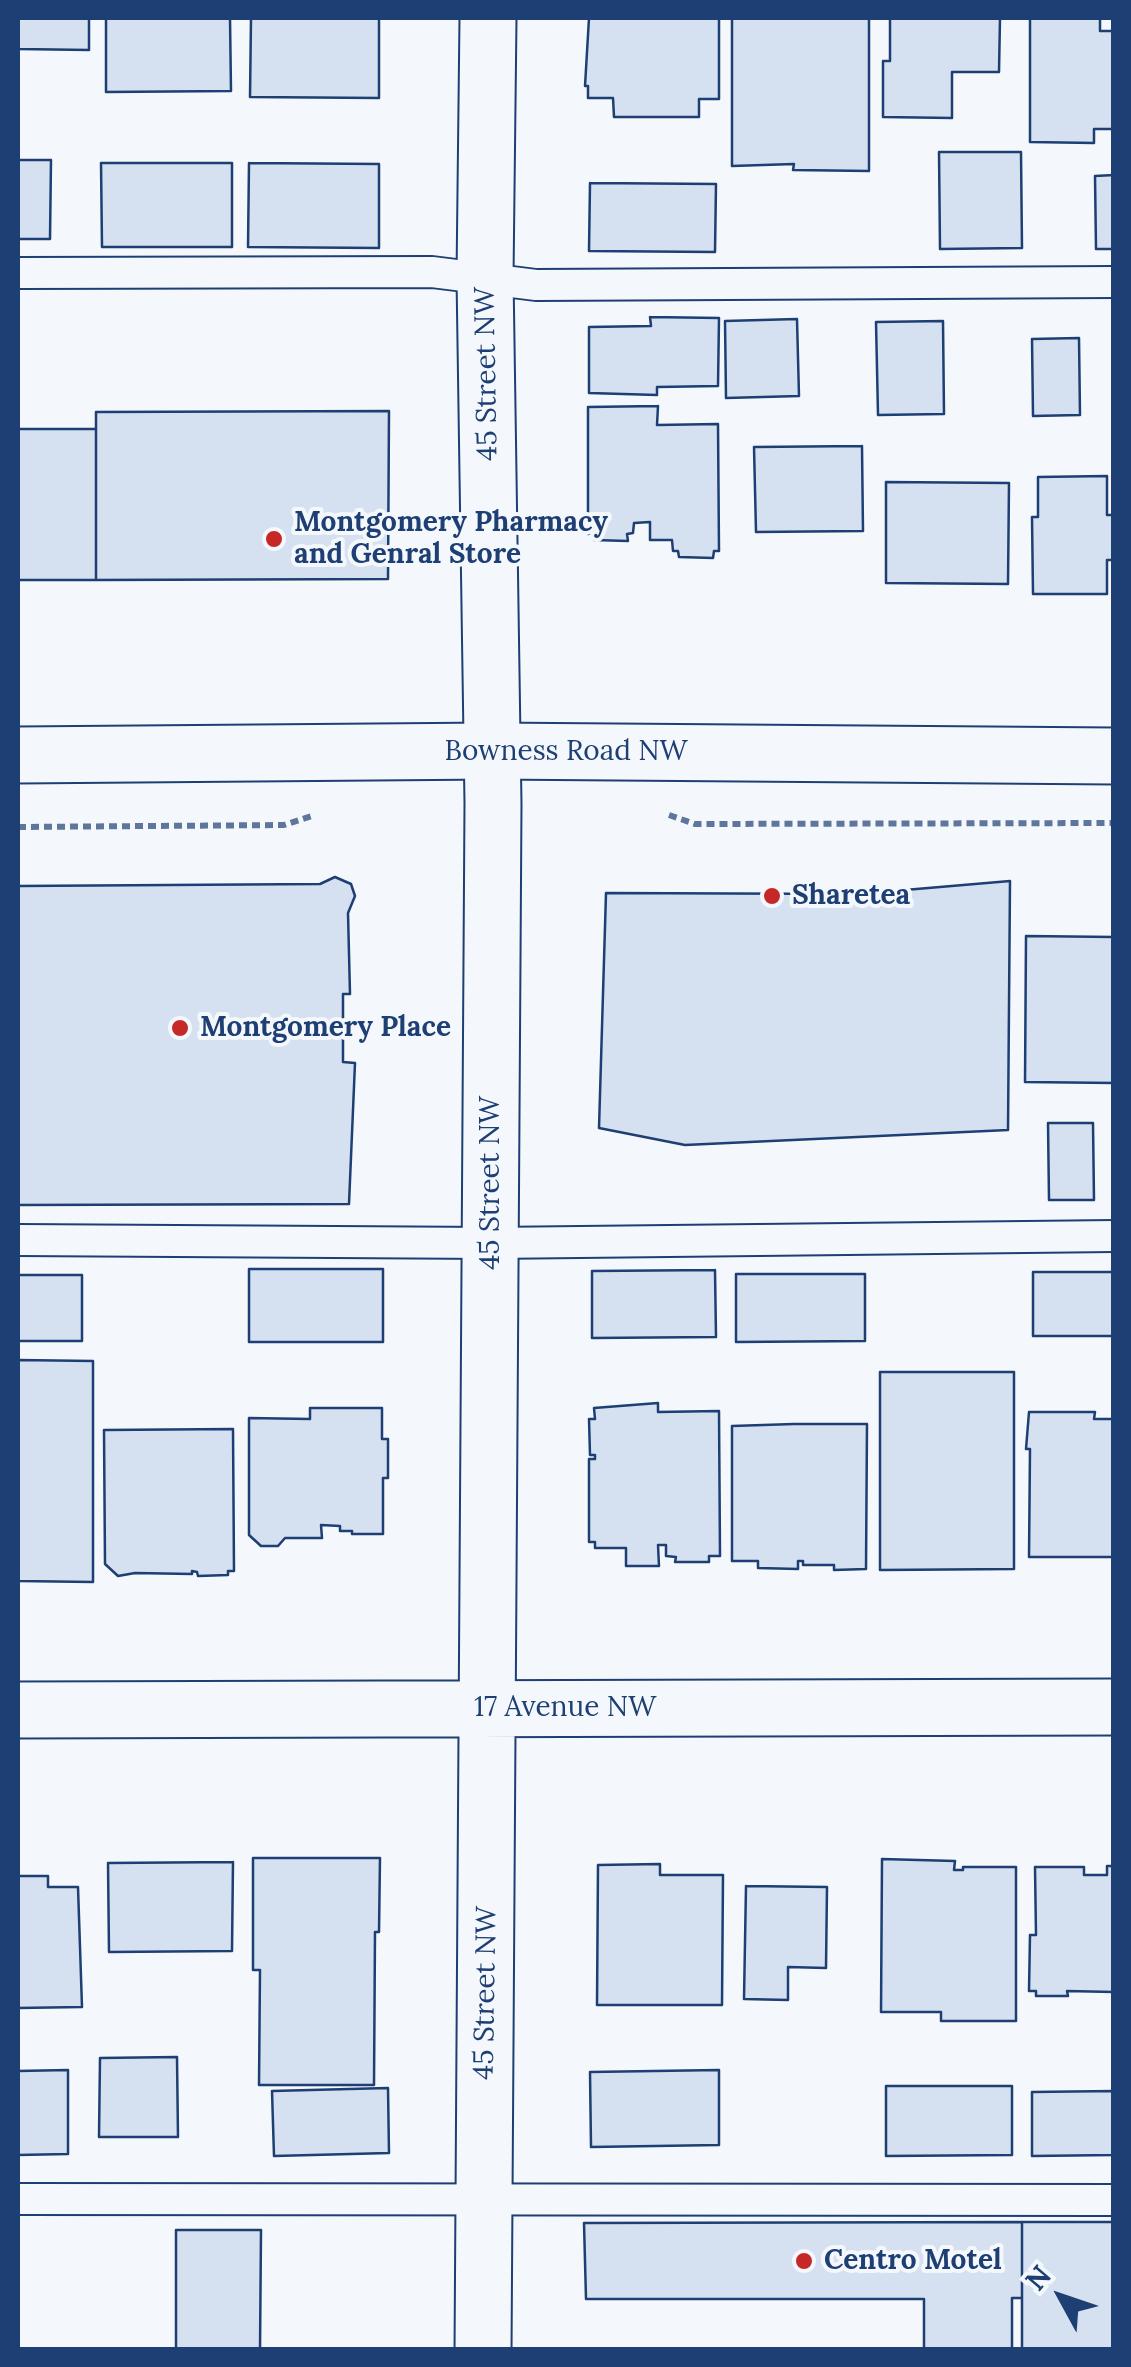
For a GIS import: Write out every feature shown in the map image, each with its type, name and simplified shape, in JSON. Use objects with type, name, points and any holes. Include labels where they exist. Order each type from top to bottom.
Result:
[{"type":"street","name":"45 Street NW","points":[[483,2350],[491,1243],[492,751],[485,277],[488,18]]},
{"type":"street","name":"Bowness Road NW","points":[[18,754],[492,751],[1114,756]]},
{"type":"street","name":"17 Avenue NW","points":[[18,1710],[1114,1707]]},
{"type":"lane","points":[[18,274],[432,272],[536,285],[1114,282]]},
{"type":"lane","points":[[18,1240],[491,1243],[1114,1236]]},
{"type":"lane","points":[[18,2199],[1114,2200]]},
{"type":"path","points":[[18,827],[284,825],[328,810]]},
{"type":"path","points":[[666,814],[695,824],[1114,823]]},
{"type":"building","points":[[18,18],[89,18],[89,50],[18,49]]},
{"type":"building","points":[[106,18],[230,18],[231,91],[106,92]]},
{"type":"building","points":[[251,18],[379,18],[379,98],[250,97]]},
{"type":"building","points":[[589,18],[719,18],[719,99],[699,99],[699,117],[614,117],[613,98],[588,98],[585,86]]},
{"type":"building","points":[[732,18],[869,18],[869,171],[793,170],[794,164],[732,166]]},
{"type":"building","points":[[890,18],[1000,18],[999,72],[952,72],[952,118],[883,117],[883,61],[890,61]]},
{"type":"building","points":[[1030,18],[1100,18],[1100,31],[1114,31],[1114,129],[1094,129],[1094,143],[1030,142]]},
{"type":"building","points":[[939,152],[1021,152],[1022,248],[940,249]]},
{"type":"building","points":[[18,160],[51,160],[50,239],[18,239]]},
{"type":"building","points":[[101,163],[232,163],[232,247],[102,247]]},
{"type":"building","points":[[249,163],[379,164],[379,248],[248,247]]},
{"type":"building","points":[[1114,175],[1114,249],[1096,249],[1095,176]]},
{"type":"building","points":[[590,183],[716,184],[715,252],[589,251]]},
{"type":"building","points":[[650,317],[719,318],[718,386],[657,387],[657,395],[589,393],[589,327],[651,326]]},
{"type":"building","points":[[797,319],[799,396],[726,398],[725,321]]},
{"type":"building","points":[[943,321],[944,414],[878,415],[876,322]]},
{"type":"building","points":[[1079,338],[1080,415],[1033,416],[1032,339]]},
{"type":"building","points":[[658,406],[657,425],[718,424],[719,551],[714,551],[713,558],[679,557],[678,551],[673,551],[672,540],[650,540],[650,522],[634,523],[633,533],[627,534],[628,541],[594,540],[593,533],[588,534],[588,407]]},
{"type":"building","points":[[389,411],[388,579],[96,580],[96,412]]},
{"type":"building","points":[[18,429],[96,429],[96,580],[18,580]]},
{"type":"building","points":[[862,446],[863,531],[756,532],[754,447]]},
{"type":"building","points":[[1107,476],[1107,515],[1114,515],[1114,560],[1107,560],[1107,594],[1033,594],[1032,517],[1038,517],[1038,477]]},
{"type":"building","points":[[886,482],[1009,483],[1008,584],[886,583]]},
{"type":"building","name":"Montgomery Place","points":[[335,877],[351,884],[355,896],[348,913],[350,994],[343,994],[343,1062],[355,1063],[349,1204],[18,1205],[18,886],[320,884]]},
{"type":"building","points":[[1010,881],[1008,1130],[685,1145],[599,1128],[606,893],[858,894]]},
{"type":"building","points":[[1026,936],[1114,937],[1114,1083],[1025,1082]]},
{"type":"building","points":[[1048,1123],[1093,1123],[1094,1200],[1049,1200]]},
{"type":"building","points":[[249,1269],[383,1269],[383,1342],[249,1342]]},
{"type":"building","points":[[715,1270],[716,1337],[592,1338],[592,1271]]},
{"type":"building","points":[[1033,1272],[1114,1272],[1114,1336],[1033,1336]]},
{"type":"building","points":[[736,1274],[865,1274],[865,1341],[736,1342]]},
{"type":"building","points":[[18,1275],[82,1275],[82,1341],[18,1341]]},
{"type":"building","points":[[18,1360],[93,1361],[93,1582],[18,1581]]},
{"type":"building","points":[[880,1372],[1014,1372],[1014,1569],[880,1570]]},
{"type":"building","points":[[658,1403],[658,1412],[719,1411],[720,1556],[709,1556],[709,1562],[675,1562],[676,1557],[666,1556],[666,1545],[658,1545],[659,1566],[626,1566],[626,1548],[595,1548],[595,1542],[589,1542],[589,1459],[595,1459],[595,1455],[590,1455],[589,1419],[595,1419],[594,1408]]},
{"type":"building","points":[[310,1408],[382,1408],[382,1439],[388,1439],[383,1534],[352,1534],[340,1531],[340,1526],[321,1525],[322,1538],[285,1538],[278,1546],[261,1546],[249,1535],[249,1418],[310,1419]]},
{"type":"building","points":[[1029,1412],[1095,1412],[1094,1419],[1114,1419],[1114,1557],[1029,1557]]},
{"type":"building","points":[[867,1424],[866,1569],[834,1570],[834,1565],[803,1565],[803,1561],[798,1561],[798,1569],[758,1568],[758,1561],[732,1561],[732,1426]]},
{"type":"building","points":[[233,1429],[234,1571],[228,1571],[228,1575],[198,1576],[192,1571],[118,1576],[105,1564],[104,1430]]},
{"type":"building","points":[[253,1858],[380,1858],[379,1932],[375,1932],[374,2085],[259,2085],[260,1970],[253,1970]]},
{"type":"building","points":[[882,1859],[955,1861],[954,1870],[1016,1867],[1016,2021],[941,2021],[941,2012],[881,2012]]},
{"type":"building","points":[[233,1862],[232,1951],[109,1952],[108,1863]]},
{"type":"building","points":[[660,1864],[660,1875],[723,1875],[722,2005],[597,2005],[598,1865]]},
{"type":"building","points":[[1107,1866],[1114,1866],[1114,1992],[1067,1991],[1068,1996],[1036,1996],[1036,1991],[1029,1991],[1030,1935],[1036,1935],[1035,1867],[1084,1867],[1084,1875],[1107,1875]]},
{"type":"building","points":[[18,1876],[48,1876],[48,1887],[78,1887],[82,2007],[18,2008]]},
{"type":"building","points":[[746,1886],[827,1887],[826,1968],[788,1967],[788,2000],[744,1999]]},
{"type":"building","points":[[177,2057],[178,2137],[99,2137],[100,2058]]},
{"type":"building","points":[[68,2070],[68,2154],[18,2155],[18,2071]]},
{"type":"building","points":[[719,2070],[719,2145],[591,2147],[590,2072]]},
{"type":"building","points":[[886,2086],[1012,2086],[1012,2155],[886,2156]]},
{"type":"building","points":[[388,2088],[389,2153],[274,2156],[272,2091]]},
{"type":"building","points":[[1114,2091],[1114,2155],[1032,2156],[1032,2092]]},
{"type":"building","name":"Centro Motel","points":[[1022,2222],[1022,2298],[1012,2298],[1012,2350],[924,2350],[924,2299],[586,2299],[584,2223]]},
{"type":"building","points":[[1022,2222],[1114,2222],[1114,2350],[1022,2350]]},
{"type":"building","points":[[176,2230],[261,2230],[260,2350],[176,2350]]},
{"type":"place","name":"Montgomery Pharmacy and Genral Store","points":[[274,539]]},
{"type":"place","name":"Sharetea","points":[[772,896]]},
{"type":"place","name":"Montgomery Place","points":[[180,1028]]},
{"type":"place","name":"Centro Motel","points":[[804,2261]]}]
